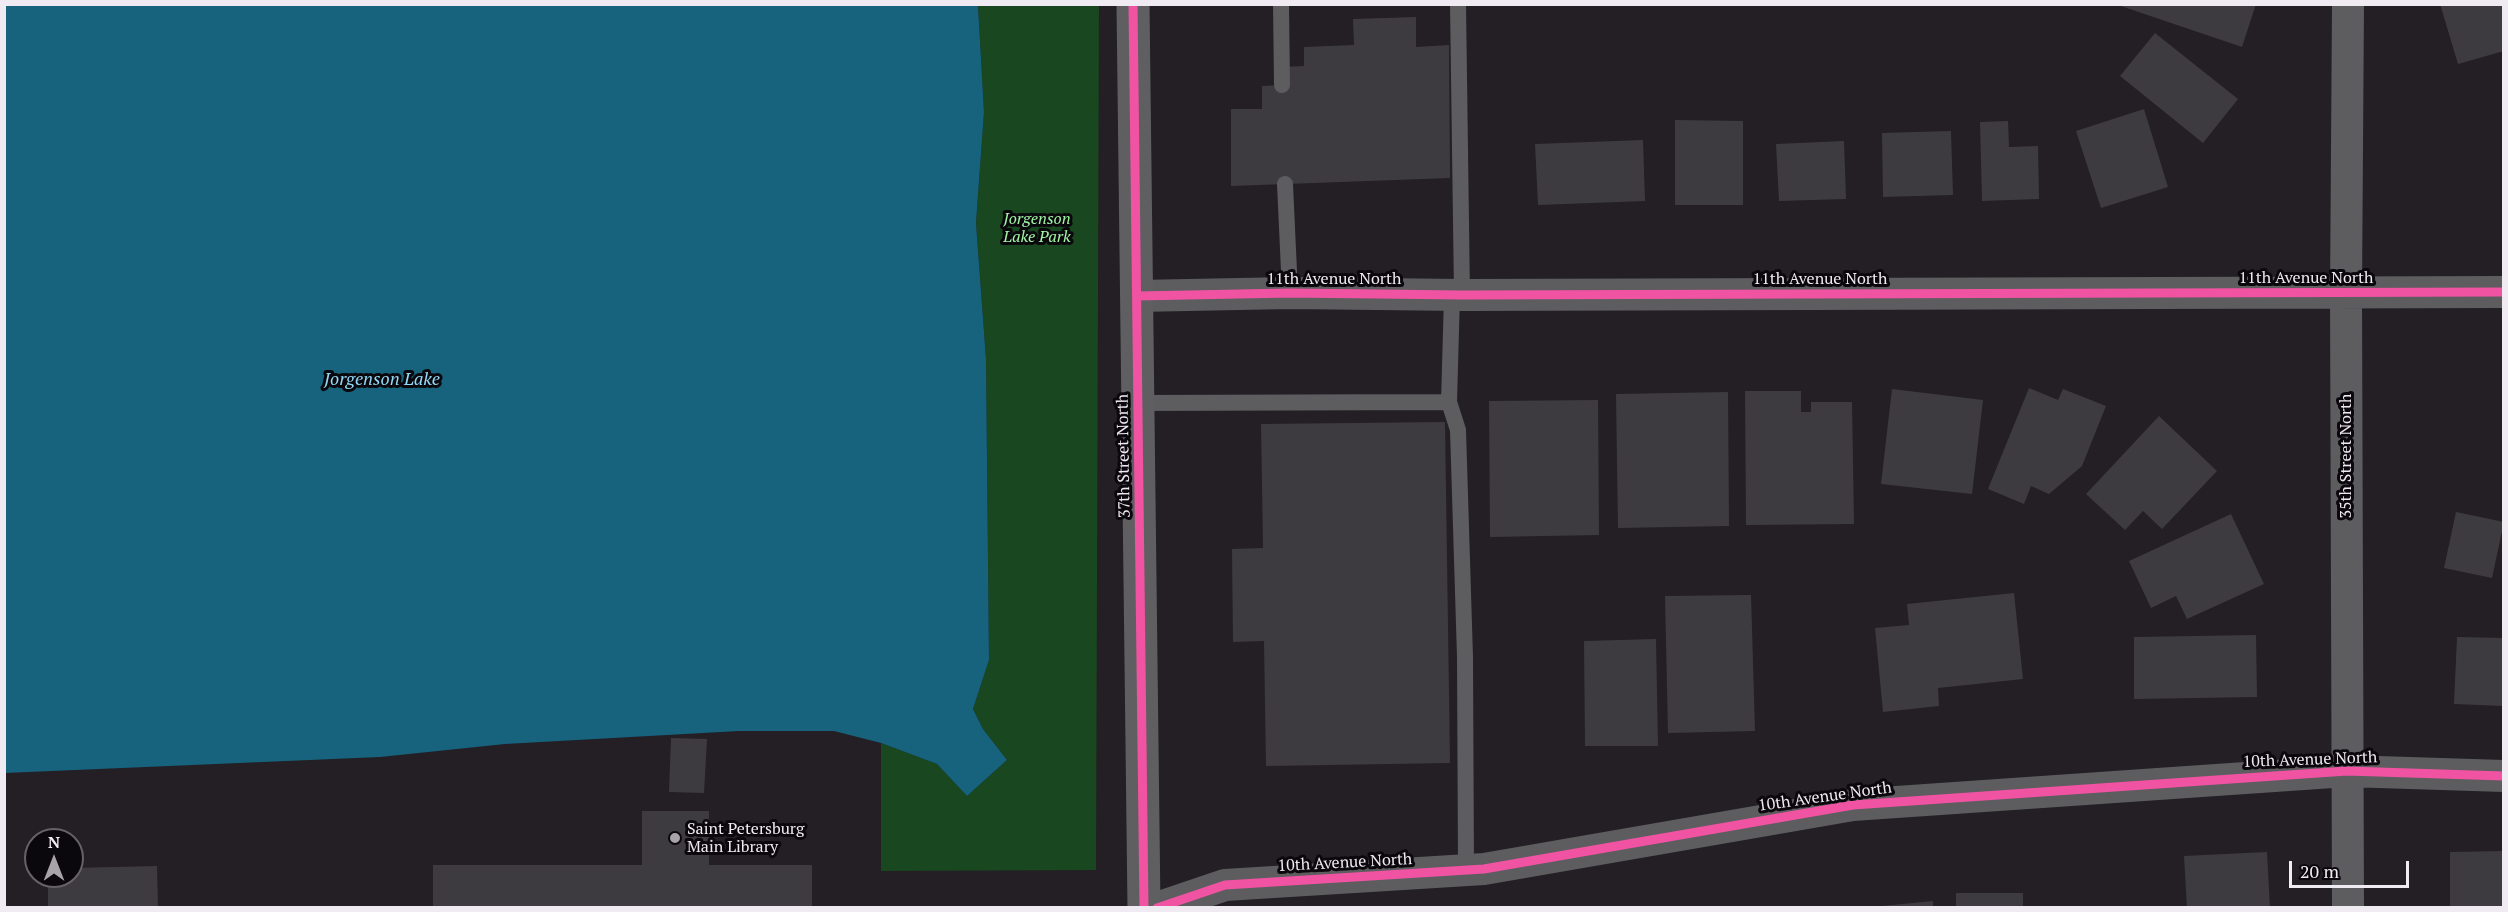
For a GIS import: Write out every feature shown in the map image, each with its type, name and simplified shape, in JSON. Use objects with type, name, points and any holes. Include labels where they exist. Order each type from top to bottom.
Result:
[{"type":"street","name":"37th Street North","points":[[1133,4],[1144,908]]},
{"type":"street","name":"35th Street North","points":[[2348,4],[2346,293],[2348,908]]},
{"type":"street","name":"11th Avenue North","points":[[1137,296],[1290,293],[1457,295],[2504,292]]},
{"type":"street","name":"10th Avenue North","points":[[1157,908],[1225,885],[1466,872],[1853,805],[2347,771],[2504,776]]},
{"type":"lane","points":[[1281,4],[1282,85]]},
{"type":"lane","points":[[1458,4],[1457,295],[1449,402],[1458,430],[1465,657],[1466,872]]},
{"type":"lane","points":[[1285,184],[1290,293]]},
{"type":"lane","points":[[1138,403],[1449,402]]},
{"type":"green space","name":"Jorgenson Lake Park","points":[[978,5],[1099,5],[1096,870],[881,871],[881,743],[937,764],[967,796],[1007,760],[983,729],[973,709],[989,660],[986,359],[976,223],[984,112]]},
{"type":"water","name":"Jorgenson Lake","points":[[4,5],[978,5],[984,112],[976,223],[986,359],[989,660],[973,709],[983,729],[1007,760],[967,796],[937,764],[881,743],[834,731],[739,731],[505,744],[380,757],[5,773]]},
{"type":"building","points":[[2115,4],[2256,4],[2242,47]]},
{"type":"building","points":[[2440,4],[2504,4],[2504,51],[2458,64]]},
{"type":"building","points":[[1416,17],[1416,47],[1449,45],[1450,178],[1231,186],[1231,109],[1262,109],[1262,86],[1284,85],[1283,67],[1304,66],[1304,47],[1354,45],[1353,19]]},
{"type":"building","points":[[2155,33],[2238,99],[2203,143],[2120,76]]},
{"type":"building","points":[[2144,109],[2168,187],[2101,208],[2076,131]]},
{"type":"building","points":[[1675,120],[1743,121],[1743,205],[1675,205]]},
{"type":"building","points":[[2008,121],[2009,147],[2038,146],[2039,199],[1982,201],[1980,122]]},
{"type":"building","points":[[1951,131],[1953,195],[1883,197],[1882,133]]},
{"type":"building","points":[[1643,140],[1645,201],[1538,205],[1535,144]]},
{"type":"building","points":[[1844,141],[1846,199],[1779,201],[1776,144]]},
{"type":"building","points":[[2029,388],[2058,400],[2063,389],[2106,406],[2082,466],[2049,494],[2031,486],[2024,504],[1988,489]]},
{"type":"building","points":[[1892,389],[1983,400],[1972,494],[1881,484]]},
{"type":"building","points":[[1745,391],[1801,391],[1801,412],[1811,412],[1811,402],[1852,402],[1854,524],[1746,525]]},
{"type":"building","points":[[1728,392],[1729,526],[1618,528],[1616,394]]},
{"type":"building","points":[[1598,400],[1599,535],[1490,537],[1489,401]]},
{"type":"building","points":[[2159,416],[2217,471],[2162,529],[2143,511],[2125,530],[2086,494]]},
{"type":"building","points":[[1445,422],[1450,763],[1266,766],[1264,641],[1233,642],[1232,549],[1263,548],[1261,424]]},
{"type":"building","points":[[2456,512],[2504,522],[2492,578],[2444,568]]},
{"type":"building","points":[[2231,514],[2264,584],[2187,619],[2176,596],[2151,608],[2129,561]]},
{"type":"building","points":[[2014,593],[2023,679],[1938,688],[1939,706],[1883,712],[1875,628],[1909,625],[1907,604]]},
{"type":"building","points":[[1751,595],[1755,731],[1668,733],[1665,596]]},
{"type":"building","points":[[2256,635],[2257,697],[2134,699],[2134,637]]},
{"type":"building","points":[[2457,637],[2504,638],[2504,706],[2454,704]]},
{"type":"building","points":[[1656,639],[1658,746],[1585,746],[1584,641]]},
{"type":"building","points":[[671,738],[707,739],[704,793],[669,792]]},
{"type":"building","name":"Saint Petersburg Main Library","points":[[642,811],[709,811],[709,865],[812,865],[812,908],[433,908],[433,865],[642,865]]},
{"type":"building","points":[[2504,851],[2504,908],[2450,908],[2450,852]]},
{"type":"building","points":[[2267,852],[2270,908],[2187,908],[2184,856]]},
{"type":"building","points":[[157,866],[158,908],[48,908],[48,888],[84,888],[84,868]]},
{"type":"building","points":[[1956,893],[2023,893],[2023,908],[1956,908]]},
{"type":"building","points":[[1933,901],[1933,908],[1882,908],[1882,906]]},
{"type":"cycle path","points":[[1133,4],[1144,908]]},
{"type":"cycle path","points":[[1137,296],[1290,293],[1462,295],[2504,292]]},
{"type":"cycle path","points":[[1157,908],[1225,885],[1484,869],[1853,805],[2347,771],[2504,776]]},
{"type":"place","name":"Saint Petersburg Main Library","points":[[675,838]]}]
